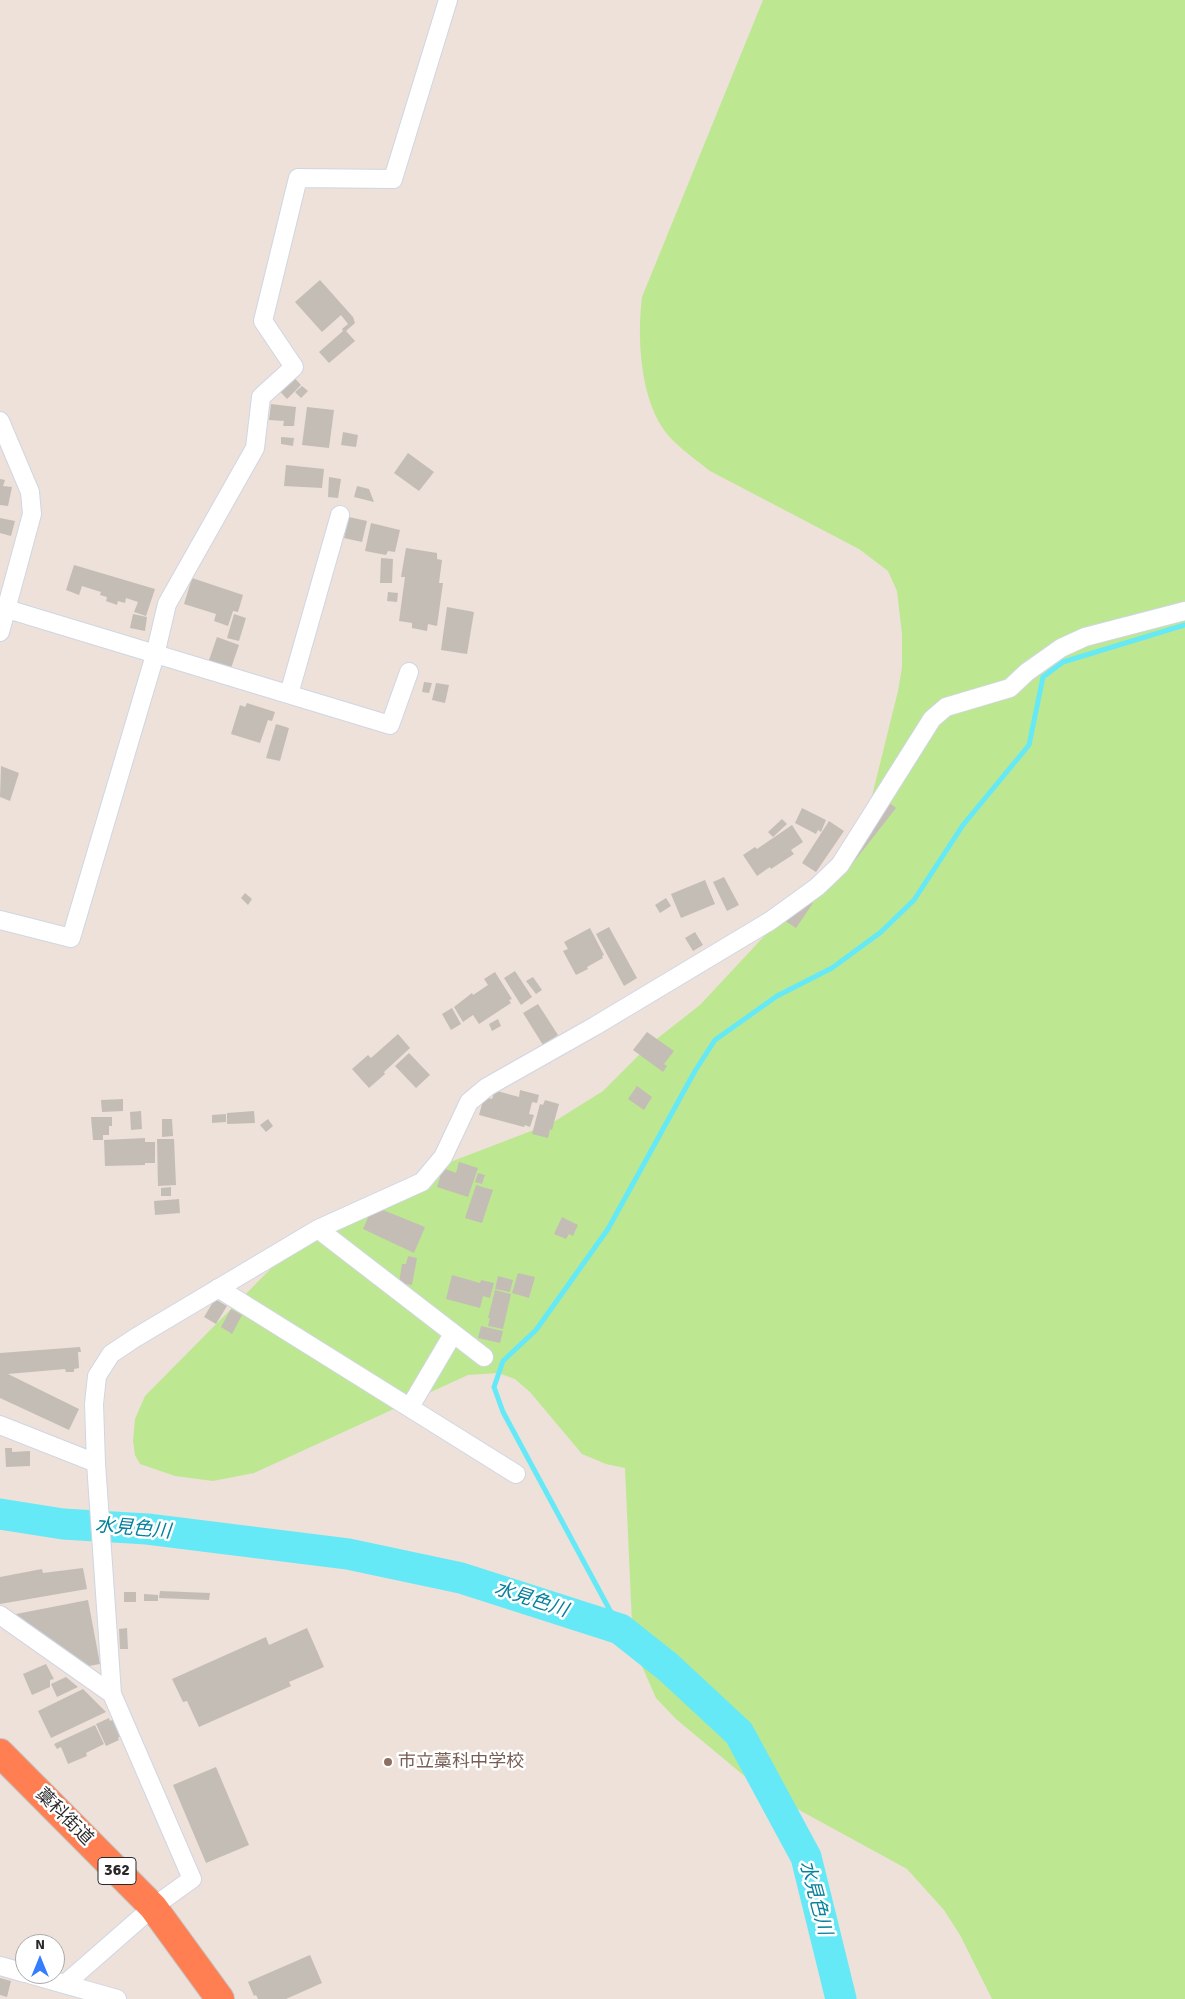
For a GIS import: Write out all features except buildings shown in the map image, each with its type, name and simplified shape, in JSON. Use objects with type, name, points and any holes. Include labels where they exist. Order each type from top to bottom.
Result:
[{"type":"highway","name":"藁科街道","points":[[0,1753],[153,1907],[220,1999]]},
{"type":"street","points":[[0,920],[71,938],[155,655],[167,604],[255,448],[261,397],[294,367],[263,321],[298,178],[393,179],[448,0]]},
{"type":"street","points":[[0,421],[30,492],[32,514],[0,632]]},
{"type":"street","points":[[289,694],[340,515]]},
{"type":"street","points":[[7,609],[390,725],[409,672]]},
{"type":"street","points":[[65,1984],[153,1907],[192,1879],[112,1694],[96,1463],[94,1404],[97,1376],[111,1354],[134,1338],[318,1229],[422,1182],[443,1157],[469,1102],[487,1087],[595,1026],[753,931],[817,887],[840,865],[932,719],[946,707],[1010,688],[1061,648],[1085,637],[1185,611]]},
{"type":"street","points":[[318,1229],[484,1357]]},
{"type":"street","points":[[218,1288],[516,1474]]},
{"type":"street","points":[[410,1408],[453,1334]]},
{"type":"street","points":[[0,1425],[96,1463]]},
{"type":"street","points":[[0,1615],[112,1694]]},
{"type":"street","points":[[0,1966],[15,1970]]},
{"type":"street","points":[[65,1984],[117,1999]]},
{"type":"green space","points":[[763,0],[1185,0],[1185,1999],[992,1999],[960,1935],[944,1910],[907,1869],[801,1811],[742,1774],[676,1719],[656,1698],[633,1646],[625,1468],[606,1464],[582,1454],[530,1392],[515,1379],[498,1373],[468,1375],[254,1473],[213,1481],[175,1476],[140,1464],[135,1455],[133,1441],[135,1419],[145,1396],[314,1225],[366,1197],[552,1123],[603,1091],[649,1045],[700,1005],[851,843],[870,804],[898,691],[902,667],[902,634],[897,591],[888,571],[859,549],[710,471],[684,450],[666,433],[655,413],[649,398],[642,364],[640,329],[642,297]]},
{"type":"waterway","points":[[620,1629],[503,1412],[494,1387],[503,1361],[536,1330],[608,1229],[695,1071],[715,1040],[777,996],[832,968],[881,932],[914,900],[963,825],[1029,745],[1043,677],[1063,662],[1185,625]]},
{"type":"waterway","name":"水見色川","points":[[0,1514],[63,1524],[147,1529],[348,1554],[461,1578],[620,1629],[668,1667],[739,1733],[806,1857],[841,1999]]},
{"type":"place","name":"市立藁科中学校","points":[[388,1762]]}]
